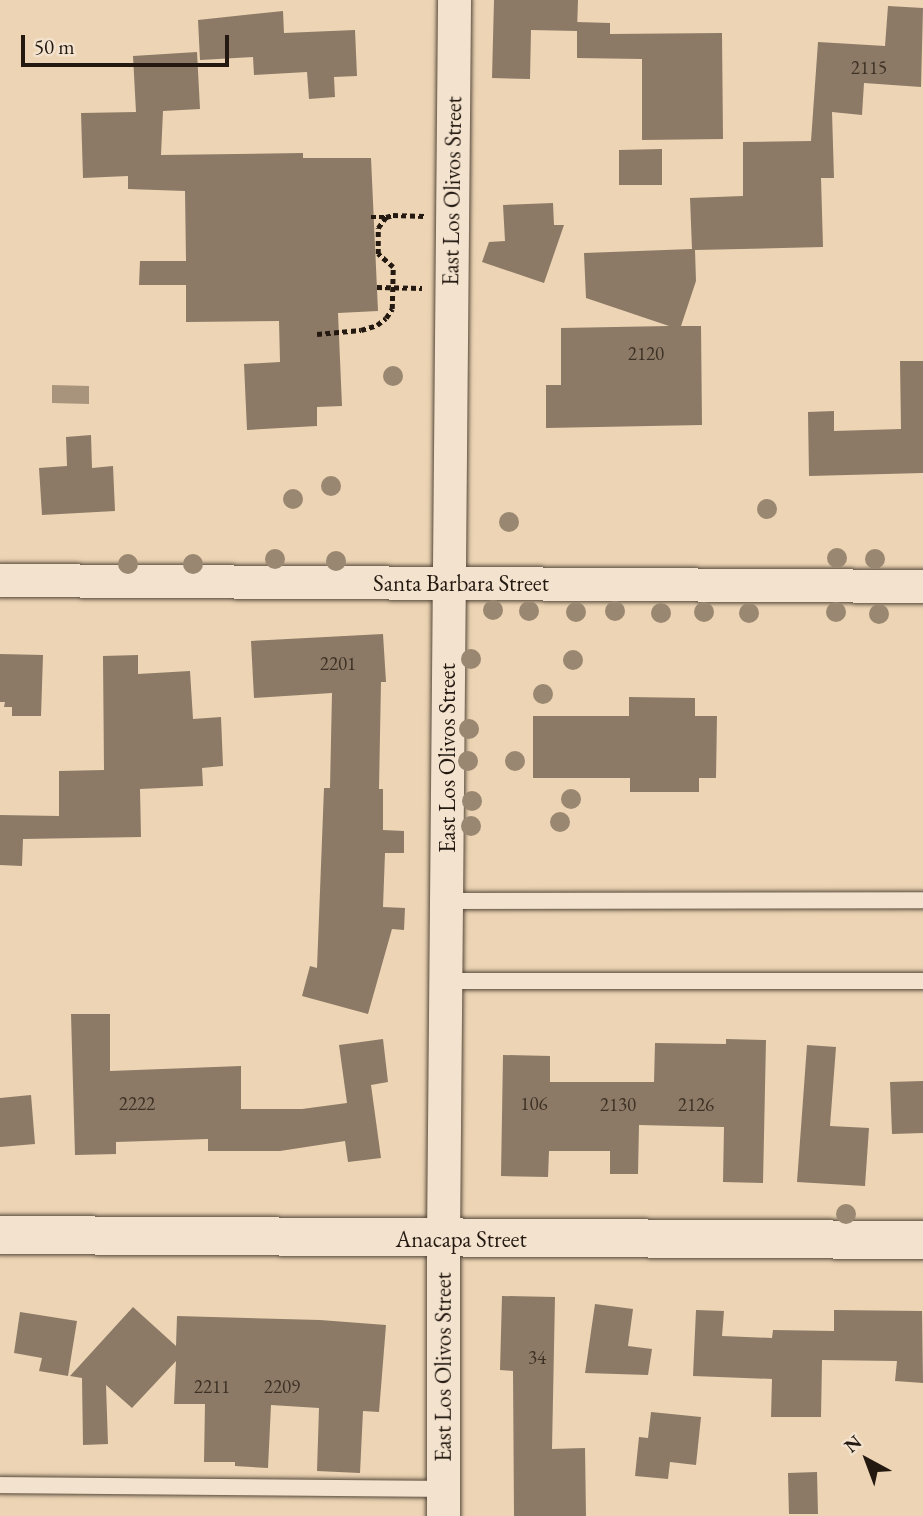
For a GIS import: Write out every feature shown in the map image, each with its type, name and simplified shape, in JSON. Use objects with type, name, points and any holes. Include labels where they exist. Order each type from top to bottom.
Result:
[{"type":"street","name":"East Los Olivos Street","points":[[444,1503],[445,901],[454,0]]},
{"type":"street","name":"Santa Barbara Street","points":[[0,580],[923,586]]},
{"type":"street","name":"Anacapa Street","points":[[0,1235],[443,1240],[923,1240]]},
{"type":"lane","points":[[445,901],[923,900]]},
{"type":"lane","points":[[445,981],[923,981]]},
{"type":"lane","points":[[0,1485],[444,1503]]},
{"type":"path","points":[[371,216],[452,217]]},
{"type":"path","points":[[317,334],[377,325],[392,309],[393,267],[379,254],[376,242],[378,228],[386,217]]},
{"type":"path","points":[[377,287],[451,288]]},
{"type":"shaded area","points":[[52,385],[89,386],[89,404],[52,403]]},
{"type":"building","points":[[494,0],[578,0],[577,31],[531,30],[530,79],[492,78]]},
{"type":"building","points":[[888,6],[923,8],[921,87],[864,83],[862,115],[832,112],[834,178],[821,178],[823,247],[695,250],[696,281],[681,326],[701,326],[702,425],[546,428],[546,385],[561,385],[561,328],[669,326],[586,298],[584,253],[692,249],[690,198],[743,196],[743,142],[811,141],[818,42],[885,46]]},
{"type":"building","points":[[283,11],[284,33],[355,30],[357,76],[334,77],[335,97],[309,99],[307,72],[254,75],[253,57],[200,60],[198,20]]},
{"type":"building","points":[[577,22],[610,23],[610,34],[722,33],[723,139],[642,140],[642,59],[577,58]]},
{"type":"building","points":[[197,52],[200,109],[163,111],[161,155],[303,153],[303,158],[371,158],[378,311],[338,313],[342,406],[317,407],[317,426],[247,430],[244,364],[280,362],[279,321],[186,322],[186,285],[139,285],[140,261],[186,261],[185,191],[128,189],[128,176],[83,178],[81,113],[136,112],[133,56]]},
{"type":"building","points":[[662,149],[662,185],[619,185],[619,150]]},
{"type":"building","points":[[553,203],[554,225],[564,225],[544,283],[482,262],[489,242],[505,241],[503,205]]},
{"type":"building","points":[[900,361],[923,361],[923,473],[809,476],[808,412],[834,411],[834,431],[901,429]]},
{"type":"building","points":[[91,435],[92,468],[113,466],[115,511],[42,515],[39,468],[67,466],[66,437]]},
{"type":"building","points":[[383,634],[386,682],[381,682],[379,789],[383,789],[383,830],[404,831],[404,853],[385,853],[383,907],[405,908],[404,930],[392,929],[368,1014],[302,996],[310,966],[317,968],[324,788],[330,788],[332,693],[254,698],[251,641]]},
{"type":"building","points":[[0,654],[43,655],[41,716],[12,716],[12,707],[4,707],[5,702],[0,702]]},
{"type":"building","points":[[138,655],[138,674],[190,671],[193,719],[221,717],[223,766],[202,768],[203,786],[140,789],[141,837],[23,839],[22,866],[0,865],[0,815],[59,816],[59,771],[104,770],[103,656]]},
{"type":"building","points":[[629,697],[695,698],[695,716],[717,716],[716,778],[699,778],[699,792],[630,792],[630,778],[533,778],[533,716],[629,716]]},
{"type":"building","points":[[71,1014],[110,1014],[110,1071],[241,1066],[241,1109],[302,1109],[347,1103],[339,1045],[383,1039],[388,1082],[371,1085],[381,1158],[348,1162],[345,1141],[280,1151],[208,1151],[208,1139],[116,1142],[116,1154],[75,1155]]},
{"type":"building","points":[[726,1039],[766,1040],[763,1183],[723,1182],[724,1127],[639,1125],[638,1174],[610,1174],[610,1151],[549,1151],[548,1177],[501,1176],[503,1055],[550,1056],[550,1082],[654,1082],[655,1043],[726,1044]]},
{"type":"building","points":[[807,1045],[836,1047],[830,1126],[869,1128],[865,1186],[797,1182]]},
{"type":"building","points":[[923,1081],[923,1133],[892,1134],[890,1082]]},
{"type":"building","points":[[31,1095],[35,1144],[0,1147],[0,1098]]},
{"type":"building","points":[[502,1296],[555,1297],[552,1449],[585,1448],[586,1516],[514,1516],[513,1371],[500,1370]]},
{"type":"building","points":[[595,1304],[633,1309],[628,1346],[652,1349],[648,1375],[585,1373]]},
{"type":"building","points":[[133,1307],[176,1346],[177,1316],[320,1320],[386,1325],[379,1412],[363,1411],[360,1473],[317,1471],[319,1408],[271,1405],[268,1468],[235,1466],[235,1462],[204,1462],[205,1404],[174,1404],[176,1361],[132,1408],[106,1385],[108,1444],[83,1445],[82,1378],[70,1376]]},
{"type":"building","points":[[696,1310],[724,1311],[722,1336],[772,1338],[773,1330],[834,1331],[834,1310],[922,1311],[923,1383],[895,1381],[897,1361],[822,1360],[821,1417],[771,1417],[772,1379],[693,1376]]},
{"type":"building","points":[[20,1312],[77,1321],[68,1376],[39,1371],[42,1358],[14,1353]]},
{"type":"building","points":[[651,1412],[701,1417],[696,1465],[670,1462],[668,1479],[635,1476],[639,1437],[648,1438]]},
{"type":"building","points":[[817,1472],[818,1514],[789,1514],[788,1473]]}]
